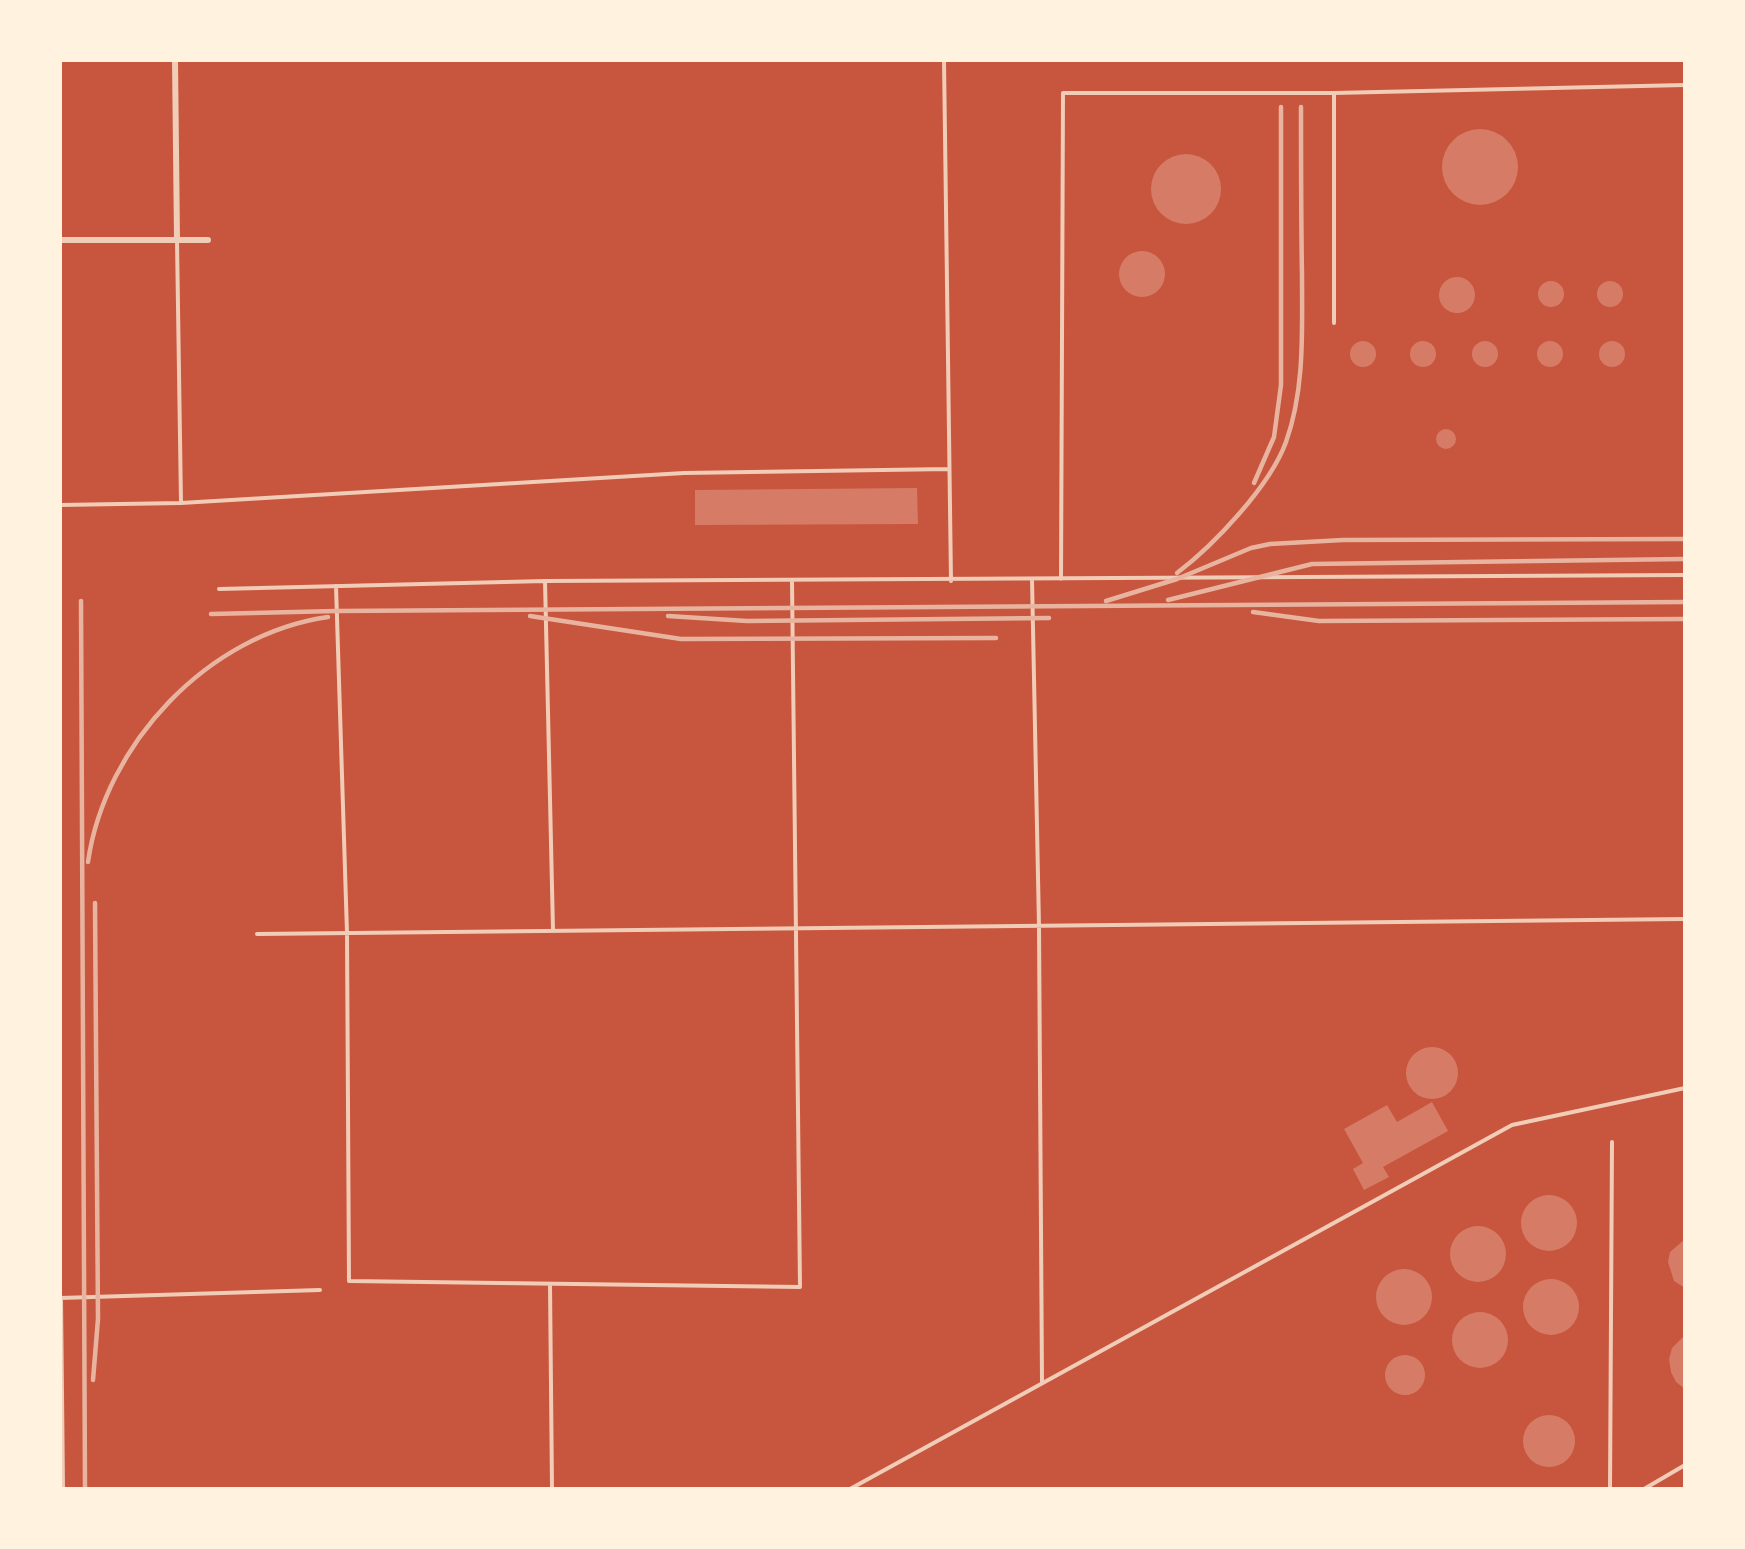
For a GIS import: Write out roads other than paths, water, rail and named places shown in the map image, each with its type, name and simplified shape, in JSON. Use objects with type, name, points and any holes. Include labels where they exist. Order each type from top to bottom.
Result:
[{"type":"street","points":[[175,60],[177,240]]},
{"type":"street","points":[[60,240],[208,240]]},
{"type":"lane","points":[[944,60],[951,581]]},
{"type":"lane","points":[[1061,579],[1063,93],[1334,93],[1685,85]]},
{"type":"lane","points":[[1334,93],[1334,323]]},
{"type":"lane","points":[[177,240],[181,503]]},
{"type":"lane","points":[[60,505],[181,503],[684,473],[949,469]]},
{"type":"lane","points":[[219,589],[545,581],[951,581],[1685,575]]},
{"type":"lane","points":[[1032,579],[1039,926],[1042,1383]]},
{"type":"lane","points":[[545,581],[552,930]]},
{"type":"lane","points":[[336,586],[347,933],[349,1281],[800,1287],[792,581]]},
{"type":"lane","points":[[257,934],[1685,919]]},
{"type":"lane","points":[[850,1489],[1512,1125],[1685,1088]]},
{"type":"lane","points":[[1610,1489],[1612,1142]]},
{"type":"lane","points":[[550,1284],[552,1489]]},
{"type":"lane","points":[[63,1489],[60,1298],[320,1290]]},
{"type":"lane","points":[[1644,1489],[1685,1465]]},
{"type":"railway","points":[[1254,483],[1274,437],[1281,385],[1281,107]]},
{"type":"railway","points":[[1177,573],[1224,531],[1254,495],[1278,459],[1292,422],[1297,401],[1302,338],[1301,107]]},
{"type":"railway","points":[[1106,601],[1177,579],[1251,548],[1270,544],[1343,540],[1685,539]]},
{"type":"railway","points":[[1168,600],[1312,564],[1685,559]]},
{"type":"railway","points":[[81,601],[85,1489]]},
{"type":"railway","points":[[211,614],[336,611],[1685,602]]},
{"type":"railway","points":[[1253,612],[1319,621],[1685,619]]},
{"type":"railway","points":[[530,616],[681,639],[996,638]]},
{"type":"railway","points":[[668,616],[747,621],[1049,618]]},
{"type":"railway","points":[[88,862],[98,818],[116,776],[140,737],[169,702],[204,671],[242,646],[284,628],[328,617]]},
{"type":"railway","points":[[93,1380],[98,1319],[95,903]]}]
